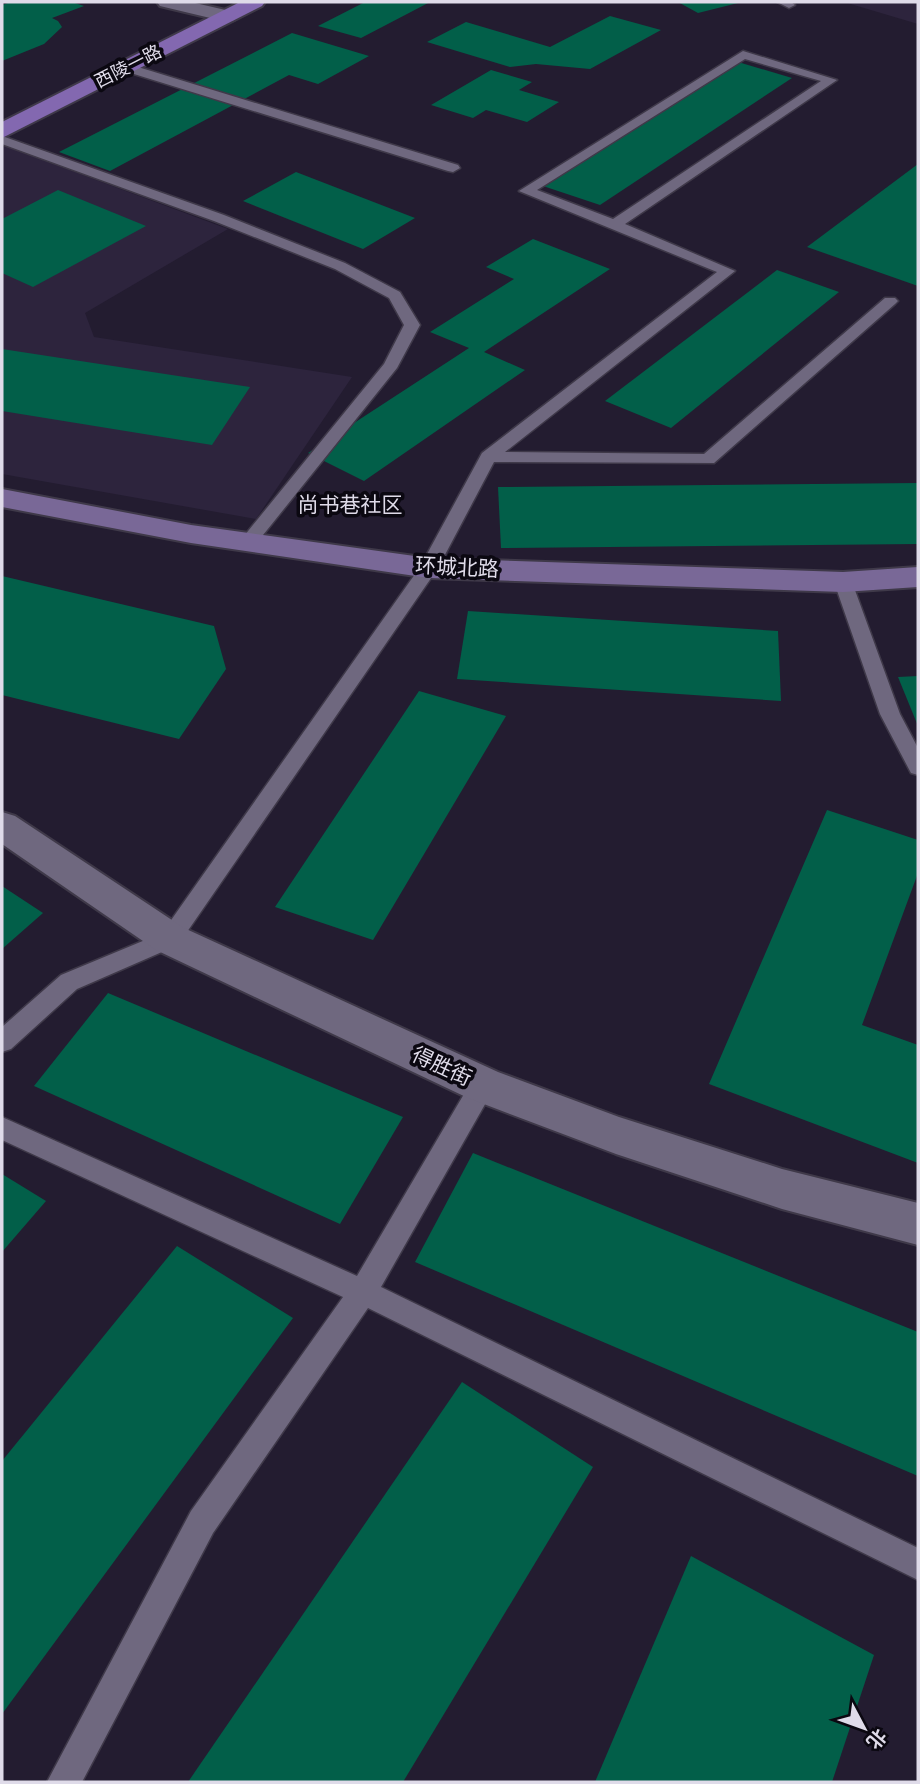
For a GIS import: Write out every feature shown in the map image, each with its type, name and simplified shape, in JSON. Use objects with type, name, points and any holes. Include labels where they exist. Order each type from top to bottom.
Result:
[{"type":"main road","name":"西陵一路","points":[[2,113],[219,10],[255,2]]},
{"type":"main road","name":"西陵一路","points":[[2,131],[125,67],[219,10]]},
{"type":"main road","name":"环城北路","points":[[2,498],[191,534],[429,568],[843,582],[918,577]]},
{"type":"street","points":[[167,2],[219,10]]},
{"type":"street","name":"得胜街","points":[[2,826],[170,939],[482,1085],[616,1135],[782,1189],[918,1224]]},
{"type":"lane","points":[[2,1042],[69,982],[170,939],[429,568],[488,457],[728,271],[526,191],[743,55],[831,80],[614,225]]},
{"type":"lane","points":[[125,67],[453,168]]},
{"type":"lane","points":[[2,140],[219,218],[340,266],[396,295],[412,325],[391,365],[249,541]]},
{"type":"lane","points":[[488,457],[708,459],[890,301]]},
{"type":"lane","points":[[843,582],[890,714],[918,768]]},
{"type":"lane","points":[[64,1782],[202,1522],[363,1292],[482,1085]]},
{"type":"lane","points":[[2,1128],[363,1292],[918,1564]]},
{"type":"shaded area","points":[[844,2],[918,2],[918,24]]},
{"type":"shaded area","points":[[2,147],[228,229],[85,313],[94,337],[352,377],[256,519],[2,474]]},
{"type":"building","points":[[11,2],[72,2],[84,6],[52,18],[62,27],[44,44],[2,61],[2,5]]},
{"type":"building","points":[[365,2],[430,2],[361,38],[318,26]]},
{"type":"building","points":[[678,2],[737,2],[738,3],[698,13]]},
{"type":"building","points":[[610,16],[661,30],[590,69],[536,64],[510,67],[427,42],[466,22],[550,47]]},
{"type":"building","points":[[292,33],[369,56],[318,84],[289,75],[110,171],[59,152]]},
{"type":"building","points":[[738,62],[792,78],[600,205],[543,186]]},
{"type":"building","points":[[491,70],[532,82],[519,90],[559,102],[527,122],[486,110],[473,118],[431,105]]},
{"type":"building","points":[[918,164],[918,286],[807,247]]},
{"type":"building","points":[[296,172],[415,218],[363,249],[243,201]]},
{"type":"building","points":[[58,190],[146,226],[33,287],[2,273],[2,219]]},
{"type":"building","points":[[533,239],[610,269],[484,352],[525,370],[364,481],[308,453],[469,348],[430,332],[514,279],[486,267]]},
{"type":"building","points":[[777,270],[839,292],[671,428],[605,401]]},
{"type":"building","points":[[2,349],[250,387],[212,445],[2,411]]},
{"type":"building","points":[[918,483],[918,544],[501,548],[498,487]]},
{"type":"building","points":[[2,576],[214,626],[226,669],[179,739],[2,695]]},
{"type":"building","points":[[468,611],[778,631],[781,701],[457,679]]},
{"type":"building","points":[[918,676],[918,726],[898,677]]},
{"type":"building","points":[[419,691],[506,716],[373,940],[275,907]]},
{"type":"building","points":[[827,810],[918,840],[918,873],[862,1025],[918,1045],[918,1163],[709,1084]]},
{"type":"building","points":[[2,886],[43,913],[2,949]]},
{"type":"building","points":[[108,993],[403,1117],[340,1224],[34,1086]]},
{"type":"building","points":[[473,1153],[918,1332],[918,1476],[415,1262]]},
{"type":"building","points":[[2,1174],[46,1201],[2,1252]]},
{"type":"building","points":[[177,1246],[293,1318],[2,1714],[2,1461]]},
{"type":"building","points":[[462,1382],[593,1467],[403,1782],[188,1782]]},
{"type":"building","points":[[691,1556],[874,1655],[832,1782],[595,1782]]},
{"type":"district","name":"尚书巷社区","points":[[350,504]]}]
